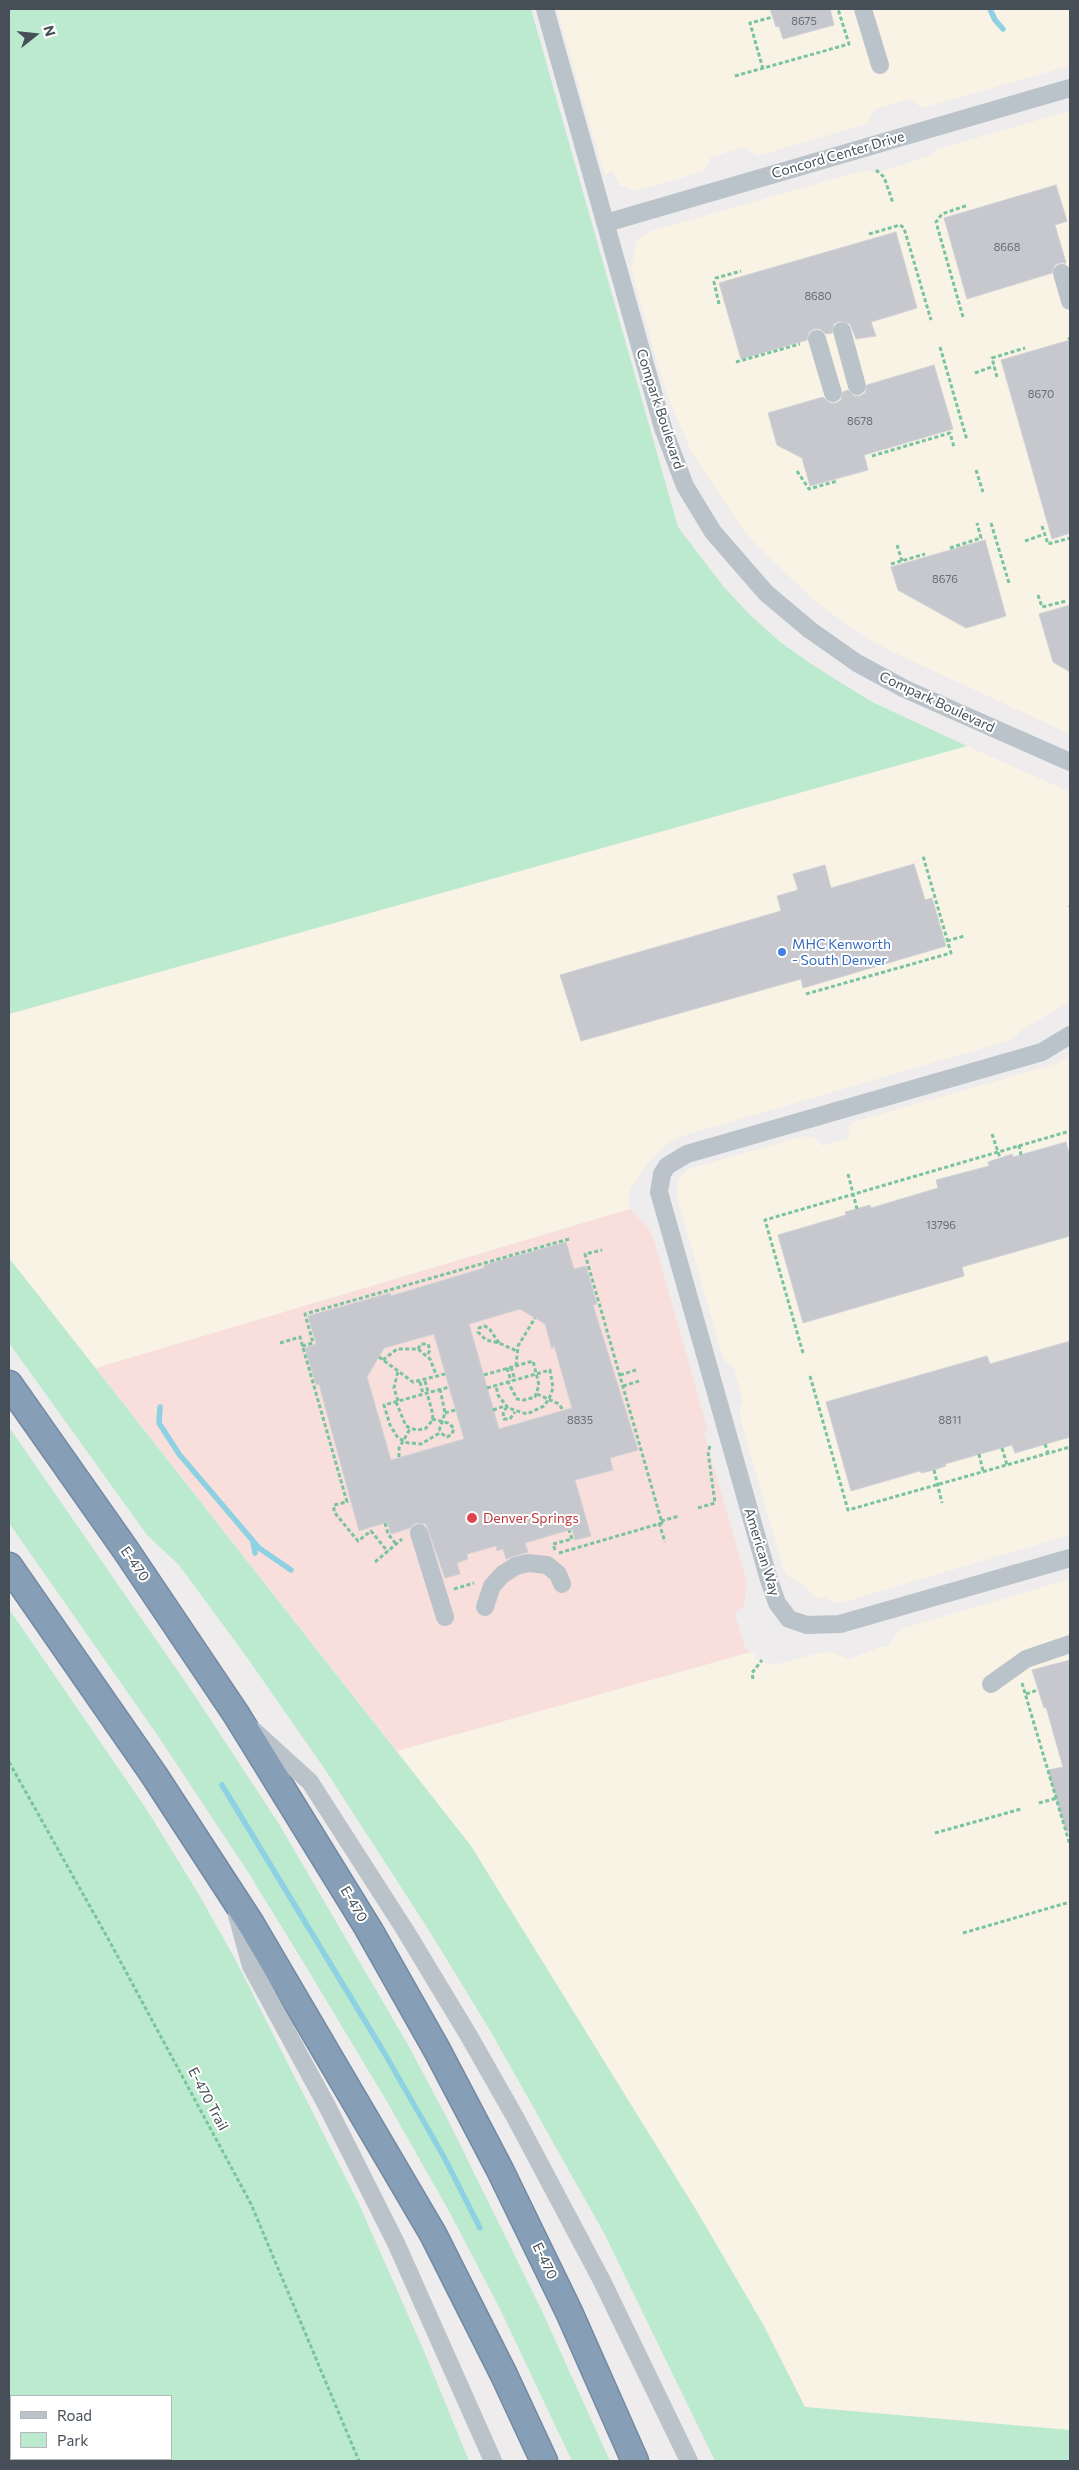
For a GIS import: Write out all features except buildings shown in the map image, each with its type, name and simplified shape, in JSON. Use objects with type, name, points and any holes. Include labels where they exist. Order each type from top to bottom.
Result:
[{"type":"highway","name":"E-470","points":[[9,1384],[236,1714],[359,1912],[437,2050],[529,2229],[608,2398],[635,2461]]},
{"type":"highway","points":[[9,1566],[81,1666],[230,1890],[302,2009],[428,2226],[496,2359],[544,2461]]},
{"type":"street","name":"Compark Boulevard","points":[[544,9],[663,428],[678,468],[704,518],[741,566],[788,613],[857,663],[905,689],[1070,762]]},
{"type":"street","points":[[863,9],[880,65]]},
{"type":"street","name":"Concord Center Drive","points":[[606,223],[1070,88]]},
{"type":"street","points":[[1062,273],[1070,301]]},
{"type":"street","points":[[842,331],[857,386]]},
{"type":"street","points":[[810,342],[833,393]]},
{"type":"street","name":"American Way","points":[[1070,1035],[1042,1052],[687,1154],[667,1166],[662,1174],[659,1192],[769,1580],[777,1603],[789,1619],[807,1625],[840,1624],[1070,1558]]},
{"type":"street","points":[[414,1533],[445,1618]]},
{"type":"street","points":[[485,1606],[492,1586],[503,1574],[516,1566],[528,1563],[546,1565],[558,1574],[562,1584]]},
{"type":"street","points":[[991,1684],[1026,1659],[1070,1644]]},
{"type":"street","points":[[236,1714],[310,1782],[405,1930],[520,2125],[602,2282],[689,2461]]},
{"type":"street","points":[[230,1890],[251,1966],[327,2106],[396,2243],[493,2461]]},
{"type":"path","points":[[735,76],[849,44],[838,9]]},
{"type":"path","points":[[763,69],[750,23],[773,17]]},
{"type":"path","points":[[876,170],[884,177],[893,204]]},
{"type":"path","points":[[963,317],[936,222],[942,214],[968,205]]},
{"type":"path","points":[[869,234],[900,225],[904,228],[931,320]]},
{"type":"path","points":[[719,304],[714,282],[716,278],[741,271]]},
{"type":"path","points":[[736,362],[810,342]]},
{"type":"path","points":[[940,348],[967,440]]},
{"type":"path","points":[[997,377],[992,358],[1025,348]]},
{"type":"path","points":[[975,373],[994,366]]},
{"type":"path","points":[[872,456],[950,433],[954,447]]},
{"type":"path","points":[[976,470],[983,492]]},
{"type":"path","points":[[797,471],[809,489],[837,481]]},
{"type":"path","points":[[950,548],[981,538],[977,523]]},
{"type":"path","points":[[991,524],[1009,583]]},
{"type":"path","points":[[1042,526],[1048,544],[1070,538]]},
{"type":"path","points":[[1025,541],[1045,534]]},
{"type":"path","points":[[897,545],[902,561]]},
{"type":"path","points":[[891,564],[925,554]]},
{"type":"path","points":[[1038,595],[1042,607],[1066,600]]},
{"type":"path","points":[[806,994],[951,953],[923,856]]},
{"type":"path","points":[[947,941],[964,936]]},
{"type":"path","points":[[803,1353],[765,1220],[1070,1131]]},
{"type":"path","points":[[992,1134],[1000,1158]]},
{"type":"path","points":[[1019,1145],[1021,1155]]},
{"type":"path","points":[[848,1174],[857,1209]]},
{"type":"path","points":[[302,1346],[313,1342],[305,1314],[569,1239]]},
{"type":"path","points":[[602,1250],[585,1254],[665,1542]]},
{"type":"path","points":[[484,1375],[511,1367],[533,1361],[539,1385],[537,1393],[530,1400],[517,1398],[511,1381],[511,1367],[517,1351],[535,1318]]},
{"type":"path","points":[[499,1343],[489,1328],[484,1326],[479,1328],[478,1332],[486,1340],[499,1343],[517,1351]]},
{"type":"path","points":[[280,1343],[300,1337],[347,1502],[334,1505],[333,1508],[358,1541],[371,1530],[388,1552]]},
{"type":"path","points":[[418,1349],[421,1344],[428,1344],[430,1350],[427,1356]]},
{"type":"path","points":[[383,1360],[397,1349],[418,1349],[433,1364],[437,1377]]},
{"type":"path","points":[[379,1357],[413,1382],[425,1381],[445,1374]]},
{"type":"path","points":[[487,1388],[550,1370],[553,1388],[550,1399],[544,1406],[533,1413],[515,1412],[506,1406],[498,1395],[496,1386]]},
{"type":"path","points":[[620,1375],[636,1370]]},
{"type":"path","points":[[398,1371],[394,1388],[403,1423],[410,1429],[425,1429],[432,1419],[425,1381]]},
{"type":"path","points":[[810,1376],[848,1510],[1070,1447]]},
{"type":"path","points":[[623,1386],[639,1381]]},
{"type":"path","points":[[420,1382],[426,1393]]},
{"type":"path","points":[[440,1389],[445,1413],[444,1422],[440,1432],[433,1439],[421,1444],[403,1440],[394,1433],[384,1405],[440,1389],[449,1387]]},
{"type":"path","points":[[537,1393],[559,1404],[564,1410]]},
{"type":"path","points":[[506,1406],[503,1412],[504,1419],[510,1419],[515,1412]]},
{"type":"path","points":[[493,1410],[506,1406]]},
{"type":"path","points":[[445,1413],[455,1410]]},
{"type":"path","points":[[432,1419],[452,1425],[454,1431],[447,1437],[440,1432]]},
{"type":"path","points":[[400,1457],[399,1448],[410,1429]]},
{"type":"path","points":[[1045,1444],[1048,1453]]},
{"type":"path","points":[[698,1508],[715,1503],[708,1452],[710,1446]]},
{"type":"path","points":[[1002,1448],[1007,1465]]},
{"type":"path","points":[[979,1454],[983,1471]]},
{"type":"path","points":[[934,1470],[942,1503]]},
{"type":"path","points":[[569,1530],[572,1539],[553,1544],[555,1554],[679,1516]]},
{"type":"path","points":[[385,1523],[388,1534],[396,1544]]},
{"type":"path","points":[[375,1562],[396,1544],[414,1533]]},
{"type":"path","points":[[446,1591],[482,1580]]},
{"type":"path","points":[[753,1679],[752,1673],[762,1660]]},
{"type":"path","points":[[1015,1686],[1023,1683],[1070,1845]]},
{"type":"path","points":[[1026,1694],[1038,1690]]},
{"type":"path","name":"E-470 Trail","points":[[9,1762],[111,1944],[250,2204],[359,2461]]},
{"type":"path","points":[[1039,1804],[1056,1798]]},
{"type":"path","points":[[934,1833],[1020,1809]]},
{"type":"path","points":[[964,1933],[1070,1902]]},
{"type":"shaded area","points":[[557,9],[1070,9],[1070,66],[922,108],[909,99],[874,110],[867,124],[757,156],[744,147],[711,157],[704,171],[637,191],[619,185],[612,170],[605,176]]},
{"type":"shaded area","points":[[1070,111],[1070,734],[899,655],[867,638],[821,606],[764,553],[745,532],[692,453],[670,402],[659,369],[631,269],[637,241],[648,232],[865,170],[876,173],[932,155],[937,149]]},
{"type":"shaded area","points":[[967,746],[1070,792],[1070,1002],[1021,1030],[1014,1039],[679,1137],[666,1145],[653,1157],[639,1176],[631,1189],[628,1200],[630,1209],[96,1368],[9,1258],[9,1014]]},
{"type":"shaded area","points":[[1070,1056],[1070,1535],[837,1604],[821,1596],[817,1599],[806,1587],[788,1576],[783,1568],[740,1418],[740,1407],[743,1401],[734,1368],[726,1362],[722,1355],[677,1197],[678,1181],[681,1175],[691,1168],[805,1136],[815,1138],[823,1146],[848,1138],[849,1127],[856,1121],[1055,1064]]},
{"type":"shaded area","name":"Denver Springs","points":[[630,1209],[647,1226],[654,1240],[708,1431],[704,1432],[747,1583],[744,1606],[735,1614],[745,1647],[751,1652],[397,1751],[96,1368]]},
{"type":"shaded area","points":[[1070,1579],[1070,2430],[805,2407],[764,2326],[698,2213],[547,1968],[471,1846],[397,1751],[751,1652],[756,1655],[754,1659],[773,1665],[827,1651],[849,1659],[883,1646],[888,1647],[898,1632],[904,1628]]},
{"type":"green space","points":[[9,9],[531,9],[678,527],[723,586],[749,614],[779,641],[811,664],[872,702],[967,746],[9,1014]]},
{"type":"green space","points":[[9,1258],[471,1846],[698,2213],[764,2326],[805,2407],[1070,2430],[1070,2461],[715,2461],[604,2233],[491,2032],[430,1932],[324,1768],[246,1656],[179,1565],[147,1535],[9,1343]]},
{"type":"green space","points":[[9,1427],[195,1696],[279,1824],[407,2043],[447,2118],[541,2309],[610,2461],[572,2461],[499,2307],[450,2213],[386,2100],[305,1965],[248,1872],[156,1733],[9,1523]]},
{"type":"green space","points":[[9,1609],[147,1810],[198,1893],[235,1959],[359,2204],[424,2351],[469,2461],[9,2461]]},
{"type":"waterway","points":[[990,9],[995,20],[1003,29]]},
{"type":"waterway","points":[[160,1407],[159,1423],[179,1454],[259,1548],[291,1570]]},
{"type":"waterway","points":[[253,1542],[255,1553]]},
{"type":"waterway","points":[[222,1785],[385,2054],[444,2157],[480,2228]]},
{"type":"place","name":"MHC Kenworth - South Denver","points":[[782,952]]},
{"type":"place","name":"Denver Springs","points":[[472,1518]]}]
